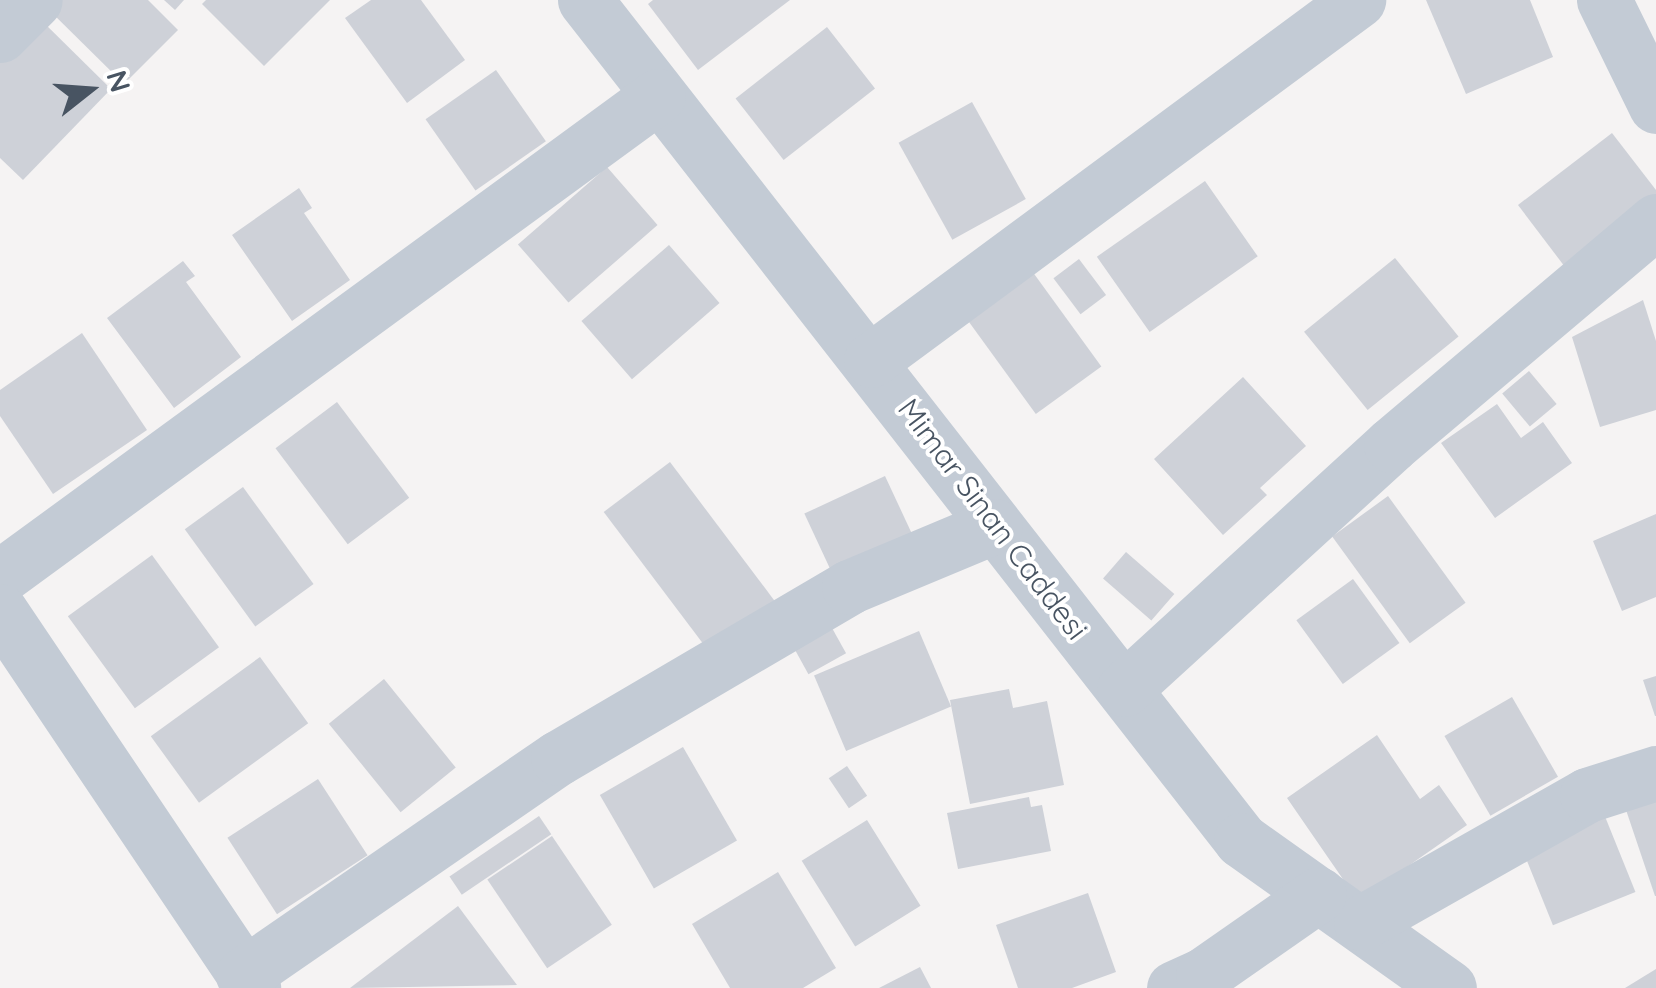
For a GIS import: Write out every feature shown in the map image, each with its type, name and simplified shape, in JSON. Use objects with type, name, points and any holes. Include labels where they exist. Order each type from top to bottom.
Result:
[{"type":"street","points":[[0,35],[35,0]]},
{"type":"street","name":"Mimar Sinan Caddesi","points":[[585,0],[872,360],[995,526],[1241,840],[1449,988]]},
{"type":"street","points":[[872,360],[1358,0]]},
{"type":"street","points":[[1604,0],[1656,106]]},
{"type":"street","points":[[0,578],[658,96]]},
{"type":"street","points":[[1124,688],[1391,445],[1656,222]]},
{"type":"street","points":[[0,612],[248,981],[558,758],[850,588],[995,526]]},
{"type":"street","points":[[1194,984],[1340,908],[1587,795],[1656,773]]},
{"type":"building","points":[[55,0],[148,0],[178,30],[124,84],[47,8]]},
{"type":"building","points":[[164,0],[184,0],[175,10]]},
{"type":"building","points":[[206,0],[330,0],[264,66],[202,4]]},
{"type":"building","points":[[371,0],[421,0],[465,60],[407,103],[345,18]]},
{"type":"building","points":[[653,0],[790,0],[698,70],[648,4]]},
{"type":"building","points":[[1426,0],[1530,0],[1553,57],[1466,94]]},
{"type":"building","points":[[39,18],[111,89],[23,180],[0,158],[0,58]]},
{"type":"building","points":[[827,27],[875,88],[784,160],[736,98]]},
{"type":"building","points":[[496,70],[546,141],[475,191],[426,119]]},
{"type":"building","points":[[972,102],[1026,199],[952,240],[899,143]]},
{"type":"building","points":[[1612,133],[1656,190],[1656,204],[1568,271],[1518,205]]},
{"type":"building","points":[[607,167],[658,225],[568,303],[518,244]]},
{"type":"building","points":[[1205,181],[1258,256],[1150,332],[1097,257]]},
{"type":"building","points":[[299,188],[312,208],[304,213],[350,280],[292,321],[232,235]]},
{"type":"building","points":[[669,245],[720,303],[632,379],[581,321]]},
{"type":"building","points":[[1395,258],[1459,336],[1368,410],[1304,332]]},
{"type":"building","points":[[1079,259],[1106,295],[1081,314],[1053,278]]},
{"type":"building","points":[[183,261],[195,276],[186,282],[241,357],[174,408],[107,318]]},
{"type":"building","points":[[1032,271],[1101,366],[1036,414],[966,319]]},
{"type":"building","points":[[1643,300],[1656,341],[1656,410],[1600,427],[1572,337]]},
{"type":"building","points":[[82,333],[147,430],[53,494],[0,416],[0,390]]},
{"type":"building","points":[[1529,371],[1557,404],[1530,426],[1502,393]]},
{"type":"building","points":[[1243,377],[1306,446],[1260,488],[1267,495],[1223,535],[1154,459]]},
{"type":"building","points":[[337,402],[409,498],[348,544],[276,448]]},
{"type":"building","points":[[1497,404],[1521,438],[1543,422],[1572,463],[1495,518],[1441,443]]},
{"type":"building","points":[[670,462],[777,604],[711,654],[604,512]]},
{"type":"building","points":[[885,476],[912,535],[832,573],[804,514]]},
{"type":"building","points":[[243,487],[314,584],[255,626],[185,529]]},
{"type":"building","points":[[1388,496],[1466,603],[1410,643],[1332,537]]},
{"type":"building","points":[[1656,514],[1656,597],[1622,611],[1593,541]]},
{"type":"building","points":[[1126,552],[1174,594],[1151,620],[1103,578]]},
{"type":"building","points":[[152,555],[219,647],[135,708],[68,616]]},
{"type":"building","points":[[1353,579],[1399,643],[1343,684],[1296,620]]},
{"type":"building","points":[[832,628],[846,653],[808,674],[794,649]]},
{"type":"building","points":[[919,631],[951,706],[846,751],[814,676]]},
{"type":"building","points":[[260,657],[308,723],[199,803],[151,736]]},
{"type":"building","points":[[1656,676],[1656,716],[1655,716],[1643,680]]},
{"type":"building","points":[[384,679],[456,768],[401,812],[329,724]]},
{"type":"building","points":[[1009,689],[1013,708],[1047,701],[1064,785],[970,804],[950,700]]},
{"type":"building","points":[[1512,697],[1558,777],[1490,816],[1444,736]]},
{"type":"building","points":[[1377,735],[1420,799],[1439,785],[1467,825],[1358,901],[1287,798]]},
{"type":"building","points":[[683,747],[737,841],[654,889],[600,795]]},
{"type":"building","points":[[847,766],[867,796],[849,808],[829,778]]},
{"type":"building","points":[[318,779],[368,855],[277,914],[227,838]]},
{"type":"building","points":[[1656,796],[1656,896],[1655,896],[1625,807]]},
{"type":"building","points":[[1029,797],[1031,807],[1042,805],[1051,851],[958,869],[947,813]]},
{"type":"building","points":[[1604,814],[1635,892],[1553,925],[1521,847]]},
{"type":"building","points":[[539,816],[551,834],[462,895],[449,876]]},
{"type":"building","points":[[867,820],[921,906],[855,946],[802,861]]},
{"type":"building","points":[[552,836],[612,925],[547,968],[487,880]]},
{"type":"building","points":[[778,872],[836,968],[803,988],[730,988],[692,924]]},
{"type":"building","points":[[1088,893],[1116,972],[1072,988],[1018,988],[996,925]]},
{"type":"building","points":[[458,906],[517,985],[350,988]]},
{"type":"building","points":[[920,967],[931,988],[879,988]]},
{"type":"building","points":[[1656,969],[1656,988],[1625,988]]}]
